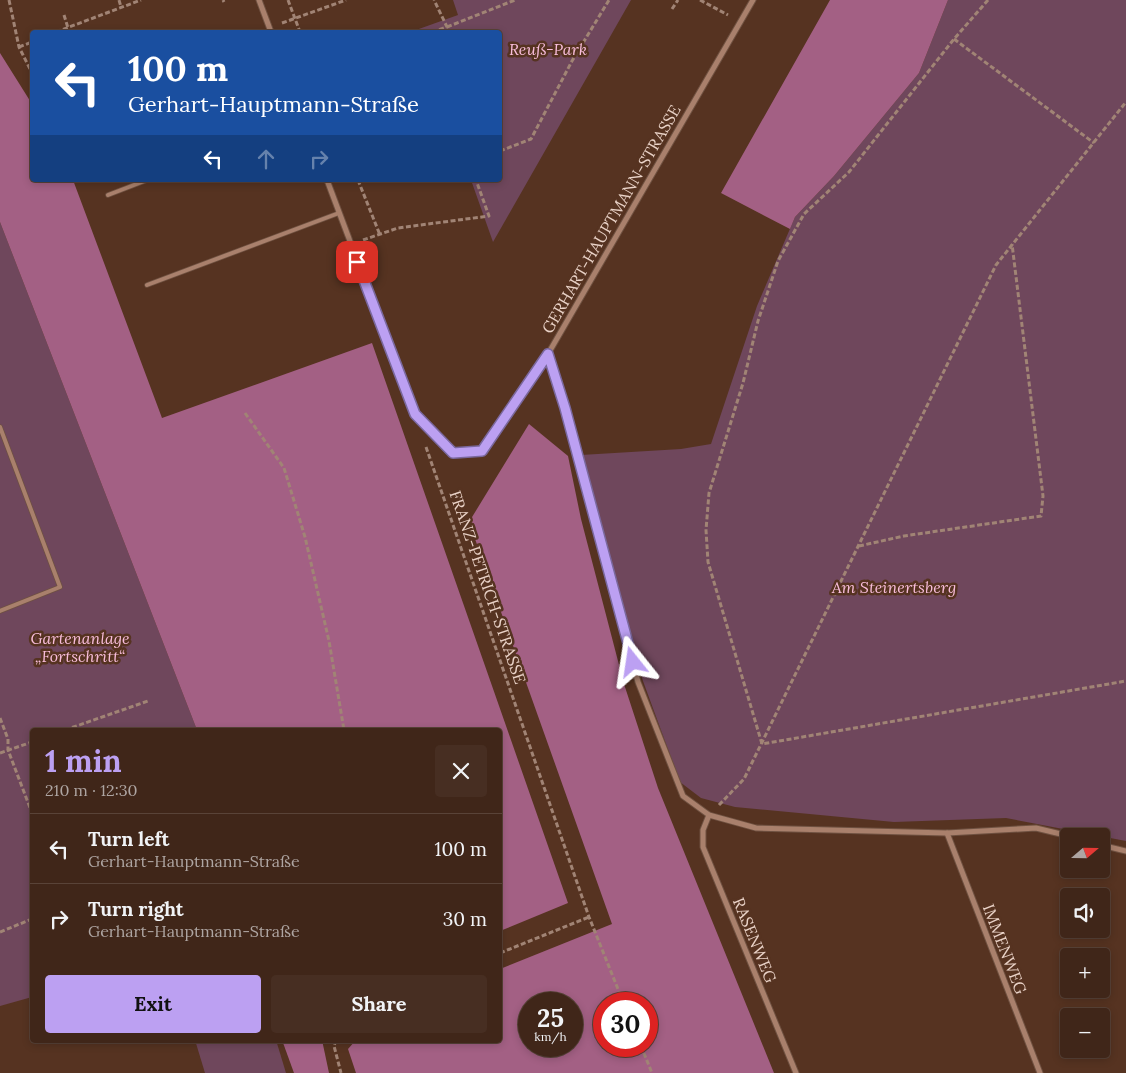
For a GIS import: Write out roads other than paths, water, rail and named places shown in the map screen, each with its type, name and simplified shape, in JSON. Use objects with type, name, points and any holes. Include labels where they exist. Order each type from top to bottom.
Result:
[{"type":"street","points":[[259,0],[270,30]]},
{"type":"street","name":"GERHART-HAUPTMANN-STRASSE","points":[[339,214],[415,414],[453,453],[482,451],[548,354],[753,0]]},
{"type":"street","points":[[327,182],[339,214]]},
{"type":"street","points":[[548,354],[565,408],[638,682],[683,796],[709,815],[756,828],[948,833],[1036,828],[1060,834]]},
{"type":"street","name":"RASENWEG","points":[[709,815],[704,830],[703,847],[796,1073]]},
{"type":"street","name":"IMMENWEG","points":[[948,833],[1040,1073]]},
{"type":"street","points":[[1110,847],[1126,851]]},
{"type":"lane","points":[[108,195],[142,182]]},
{"type":"lane","points":[[147,285],[339,214]]},
{"type":"lane","points":[[0,427],[60,587],[0,611]]},
{"type":"park label","name":"Reuß-Park","points":[[548,49]]},
{"type":"park label","name":"Am Steinertsberg","points":[[894,587]]},
{"type":"park label","name":"Gartenanlage „Fortschritt“","points":[[80,647]]}]
